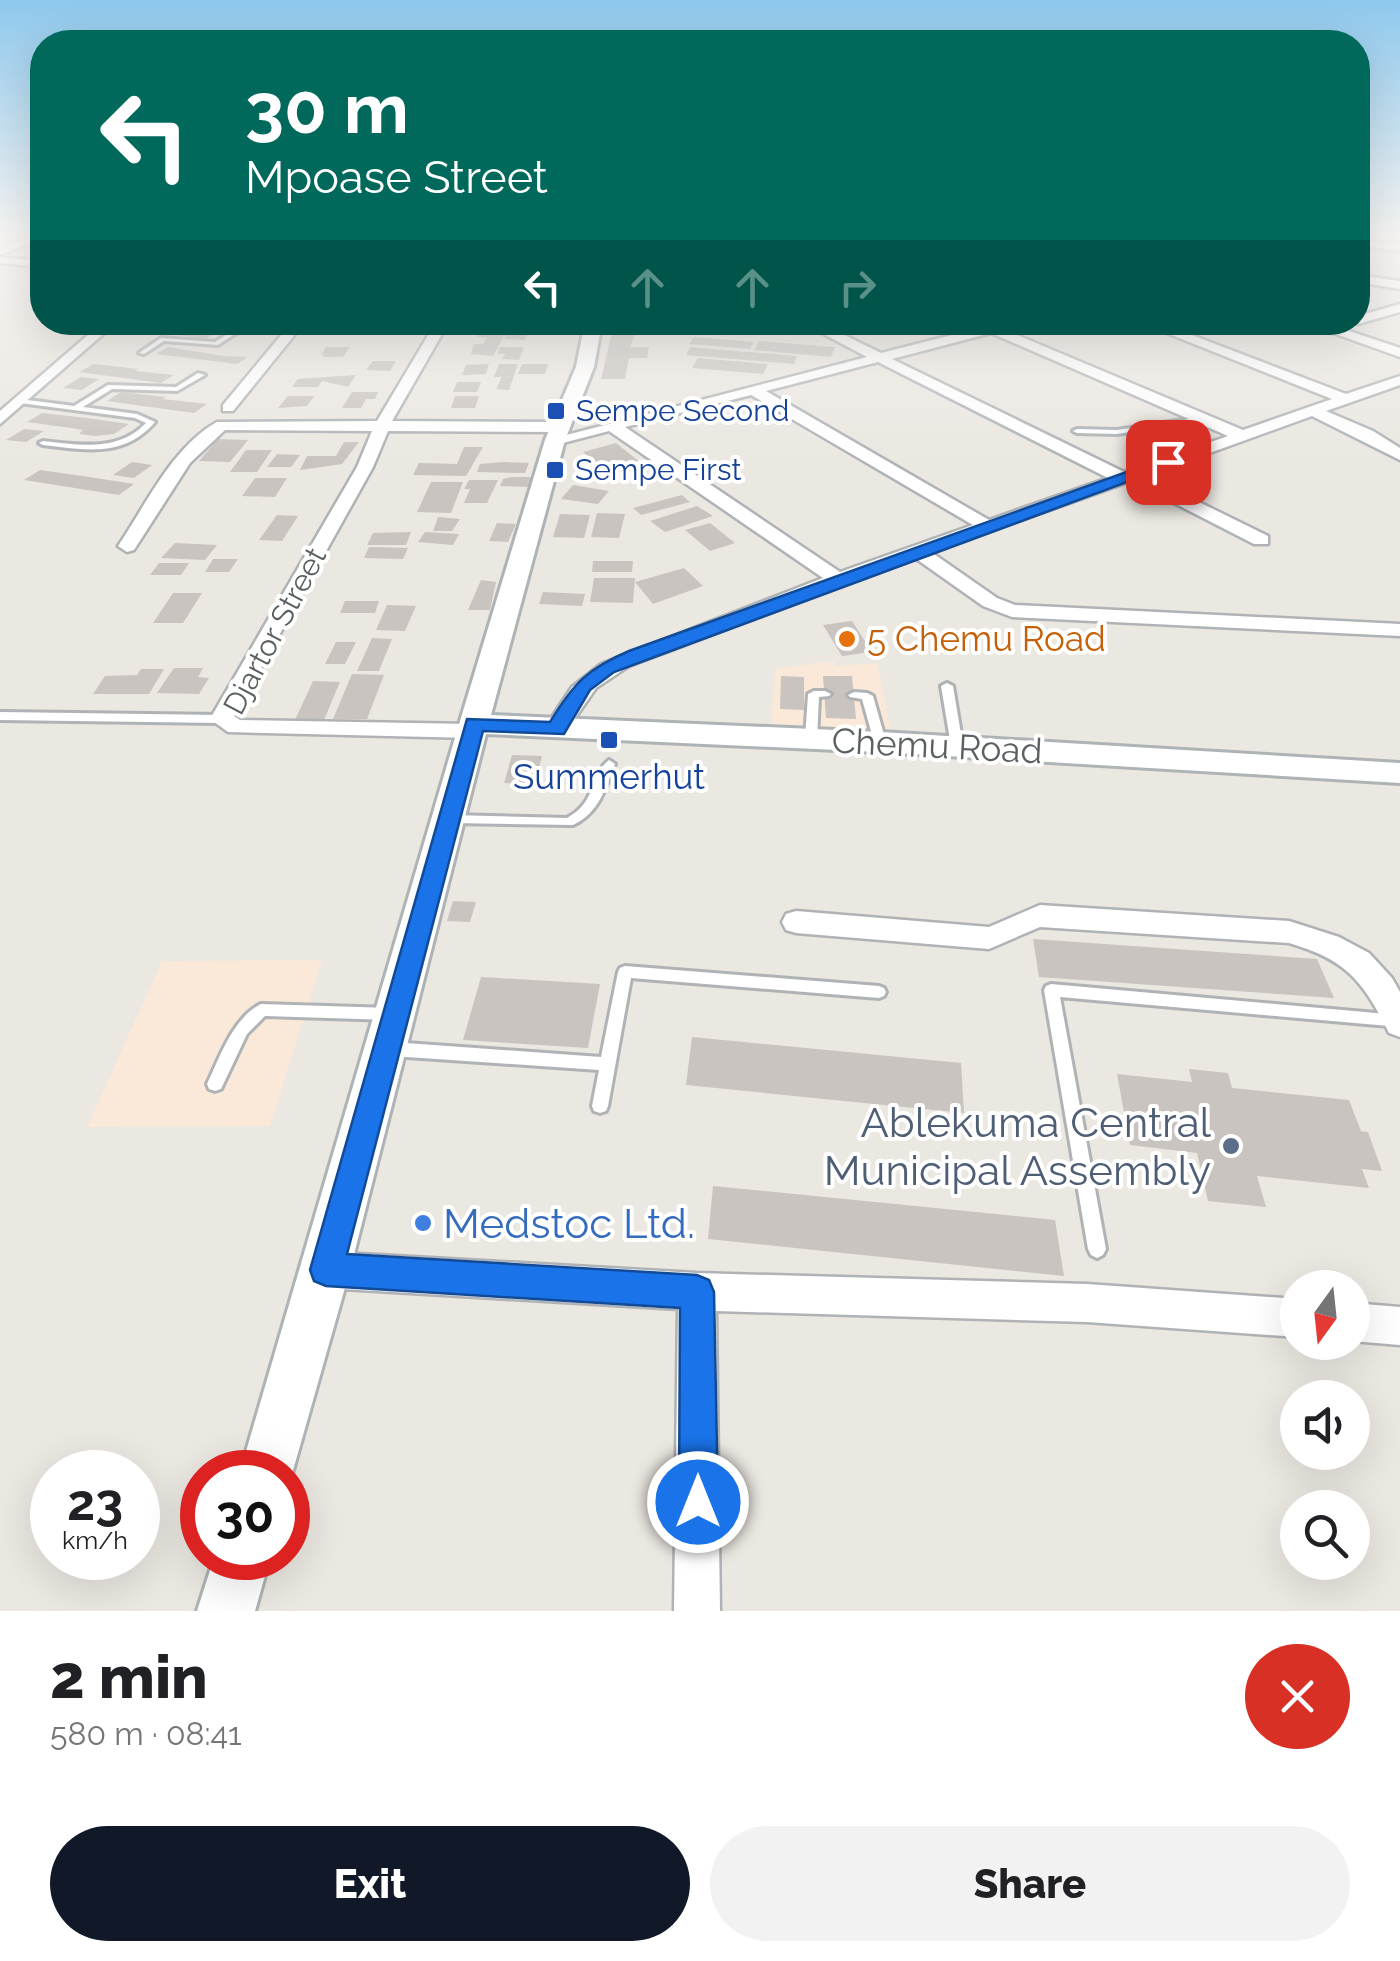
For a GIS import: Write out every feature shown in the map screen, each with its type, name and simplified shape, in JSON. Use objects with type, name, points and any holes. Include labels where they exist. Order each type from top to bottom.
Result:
[{"type":"main road","points":[[273,1450],[447,819],[591,335]]},
{"type":"main road","name":"Chemu Road","points":[[473,728],[880,742],[1400,774]]},
{"type":"main road","points":[[226,1611],[235,1580]]},
{"type":"street","points":[[0,419],[97,335]]},
{"type":"street","points":[[228,408],[288,335]]},
{"type":"street","name":"Djartor Street","points":[[435,335],[384,424],[365,467],[220,719],[236,727],[473,728]]},
{"type":"street","points":[[833,335],[1262,540]]},
{"type":"street","points":[[127,546],[176,470],[215,427],[384,424],[559,434],[614,426],[975,335]]},
{"type":"street","points":[[1006,335],[1240,435]]},
{"type":"street","points":[[1178,335],[1345,400]]},
{"type":"street","points":[[1345,335],[1400,353]]},
{"type":"street","points":[[556,729],[582,686],[608,668],[838,579],[1400,380]]},
{"type":"street","points":[[755,391],[987,526]]},
{"type":"street","points":[[1313,411],[1368,434],[1400,455]]},
{"type":"street","points":[[614,426],[838,579]]},
{"type":"street","points":[[917,552],[990,602],[1012,611],[1400,630]]},
{"type":"street","points":[[796,922],[989,938],[1001,936],[1022,918],[1040,916],[1289,932],[1323,941],[1365,964],[1397,1012]]},
{"type":"street","points":[[326,1270],[697,1292],[1087,1303],[1280,1317]]},
{"type":"street","points":[[697,1292],[697,1611]]},
{"type":"street","points":[[1370,1324],[1400,1326]]},
{"type":"lane","points":[[142,353],[163,339],[216,344],[230,335]]},
{"type":"lane","points":[[75,408],[111,386],[177,389],[201,375]]},
{"type":"lane","points":[[20,401],[137,416],[151,422],[121,446],[44,444]]},
{"type":"lane","points":[[1077,431],[1118,432],[1203,419]]},
{"type":"lane","points":[[946,686],[957,746]]},
{"type":"lane","points":[[811,739],[814,694],[825,694]]},
{"type":"lane","points":[[854,695],[867,696],[880,742]]},
{"type":"lane","points":[[0,716],[220,719]]},
{"type":"lane","points":[[447,819],[569,822],[591,810],[609,764]]},
{"type":"lane","points":[[600,1106],[625,972],[879,992]]},
{"type":"lane","points":[[1097,1250],[1051,990],[1397,1012]]},
{"type":"lane","points":[[215,1084],[242,1030],[261,1010],[608,1064]]},
{"type":"shaded area","points":[[833,661],[836,666],[877,663],[891,731],[771,727],[775,669]]},
{"type":"shaded area","points":[[322,960],[270,1126],[87,1127],[162,961]]},
{"type":"building","points":[[175,335],[212,335],[206,339]]},
{"type":"building","points":[[505,335],[493,356],[471,354],[474,344],[483,344],[487,338],[477,337]]},
{"type":"building","points":[[506,335],[527,335],[525,340],[504,339]]},
{"type":"building","points":[[611,335],[635,335],[630,347],[649,347],[647,358],[629,358],[625,379],[601,379]]},
{"type":"building","points":[[694,337],[754,342],[750,349],[689,344]]},
{"type":"building","points":[[759,341],[835,347],[831,357],[754,350]]},
{"type":"building","points":[[168,347],[248,357],[237,364],[156,354]]},
{"type":"building","points":[[326,347],[350,347],[343,357],[325,357],[321,355]]},
{"type":"building","points":[[500,347],[524,347],[519,360],[502,359],[505,354],[497,354]]},
{"type":"building","points":[[690,347],[797,356],[794,364],[686,355]]},
{"type":"building","points":[[698,358],[768,364],[763,374],[692,368]]},
{"type":"building","points":[[373,361],[396,361],[390,371],[366,370]]},
{"type":"building","points":[[94,364],[174,375],[161,383],[79,372]]},
{"type":"building","points":[[489,364],[486,374],[462,375],[466,365]]},
{"type":"building","points":[[499,364],[518,364],[509,390],[496,389],[502,377],[494,377]]},
{"type":"building","points":[[522,364],[548,364],[545,374],[518,374]]},
{"type":"building","points":[[356,375],[348,387],[322,381],[318,387],[292,387],[298,379]]},
{"type":"building","points":[[81,377],[99,379],[82,390],[63,388]]},
{"type":"building","points":[[457,382],[481,382],[477,392],[453,392]]},
{"type":"building","points":[[121,392],[207,404],[194,413],[107,401]]},
{"type":"building","points":[[352,392],[378,392],[375,399],[366,399],[361,408],[342,408]]},
{"type":"building","points":[[288,396],[314,396],[307,406],[278,408]]},
{"type":"building","points":[[455,396],[479,396],[475,408],[451,408]]},
{"type":"building","points":[[42,413],[129,424],[114,434],[95,436],[79,434],[83,430],[27,422]]},
{"type":"building","points":[[24,429],[44,431],[26,442],[6,440]]},
{"type":"building","points":[[218,439],[248,440],[230,462],[199,461]]},
{"type":"building","points":[[344,442],[359,442],[342,464],[300,470],[307,456],[336,456]]},
{"type":"building","points":[[616,443],[645,466],[595,480],[584,478],[573,469],[596,463],[583,452]]},
{"type":"building","points":[[464,447],[483,447],[466,476],[413,475],[419,463],[457,464]]},
{"type":"building","points":[[246,450],[272,450],[257,472],[230,472]]},
{"type":"building","points":[[277,454],[300,455],[291,467],[267,467]]},
{"type":"building","points":[[132,462],[152,465],[134,478],[113,475]]},
{"type":"building","points":[[529,463],[525,473],[477,472],[480,464]]},
{"type":"building","points":[[40,470],[134,484],[119,495],[24,480]]},
{"type":"building","points":[[533,477],[529,487],[500,486],[503,479]]},
{"type":"building","points":[[255,478],[287,478],[275,497],[242,496]]},
{"type":"building","points":[[469,480],[498,480],[487,503],[464,503]]},
{"type":"building","points":[[431,482],[463,482],[451,513],[417,512]]},
{"type":"building","points":[[573,485],[609,491],[598,504],[561,499]]},
{"type":"building","points":[[682,495],[690,502],[641,515],[633,508]]},
{"type":"building","points":[[697,506],[713,516],[665,532],[650,521]]},
{"type":"building","points":[[597,513],[625,514],[619,538],[591,537]]},
{"type":"building","points":[[560,514],[590,515],[584,538],[553,537]]},
{"type":"building","points":[[277,515],[298,516],[282,541],[259,540]]},
{"type":"building","points":[[438,517],[460,519],[452,531],[433,531]]},
{"type":"building","points":[[497,523],[516,524],[508,542],[489,541]]},
{"type":"building","points":[[710,523],[735,543],[710,551],[685,530]]},
{"type":"building","points":[[411,532],[406,545],[367,545],[373,533]]},
{"type":"building","points":[[425,532],[459,534],[453,545],[418,542]]},
{"type":"building","points":[[175,543],[217,545],[205,560],[161,558]]},
{"type":"building","points":[[369,547],[408,548],[403,559],[364,558]]},
{"type":"building","points":[[213,559],[238,559],[229,572],[205,572]]},
{"type":"building","points":[[593,561],[633,561],[632,572],[592,572]]},
{"type":"building","points":[[159,563],[189,563],[181,575],[150,575]]},
{"type":"building","points":[[684,568],[703,586],[653,604],[635,582]]},
{"type":"building","points":[[594,578],[635,578],[633,603],[590,602]]},
{"type":"building","points":[[481,580],[496,582],[490,610],[468,610]]},
{"type":"building","points":[[543,592],[585,594],[582,606],[539,604]]},
{"type":"building","points":[[173,593],[202,593],[183,623],[153,623]]},
{"type":"building","points":[[345,601],[379,601],[375,613],[340,613]]},
{"type":"building","points":[[387,605],[416,606],[405,631],[376,630]]},
{"type":"building","name":"5 Chemu Road","points":[[852,621],[872,652],[842,656],[823,625]]},
{"type":"building","points":[[372,638],[392,639],[379,671],[357,671]]},
{"type":"building","points":[[336,642],[356,642],[345,664],[325,664]]},
{"type":"building","points":[[174,668],[203,668],[198,677],[209,678],[199,694],[157,693]]},
{"type":"building","points":[[141,669],[164,669],[149,694],[93,694],[105,676],[137,675]]},
{"type":"building","points":[[352,674],[384,675],[367,719],[333,719]]},
{"type":"building","points":[[781,676],[804,677],[804,710],[780,709]]},
{"type":"building","points":[[823,676],[852,676],[856,719],[826,718]]},
{"type":"building","points":[[313,681],[340,682],[324,720],[295,720]]},
{"type":"building","points":[[512,755],[542,756],[535,784],[504,783]]},
{"type":"building","points":[[453,901],[476,902],[470,922],[447,921]]},
{"type":"building","points":[[1033,939],[1317,959],[1334,998],[1039,977]]},
{"type":"building","points":[[481,977],[600,984],[588,1048],[463,1040]]},
{"type":"building","points":[[692,1037],[961,1063],[964,1113],[686,1085]]},
{"type":"building","points":[[1189,1069],[1228,1073],[1232,1088],[1349,1100],[1361,1131],[1368,1132],[1382,1171],[1362,1169],[1369,1188],[1257,1176],[1266,1207],[1208,1201],[1197,1153],[1130,1145],[1117,1074],[1192,1082]]},
{"type":"building","points":[[713,1186],[1055,1220],[1064,1276],[708,1239]]},
{"type":"place","name":"Sempe Second","points":[[556,411]]},
{"type":"place","name":"Sempe First","points":[[555,470]]},
{"type":"place","name":"5 Chemu Road","points":[[847,639]]},
{"type":"place","name":"Summerhut","points":[[609,740]]},
{"type":"place","name":"Ablekuma Central Municipal Assembly","points":[[1231,1146]]},
{"type":"place","name":"Medstoc Ltd.","points":[[423,1223]]},
{"type":"route","points":[[698,1502],[697,1292],[326,1270],[373,1086],[475,724],[556,729],[582,686],[636,655],[1168,462]]}]
